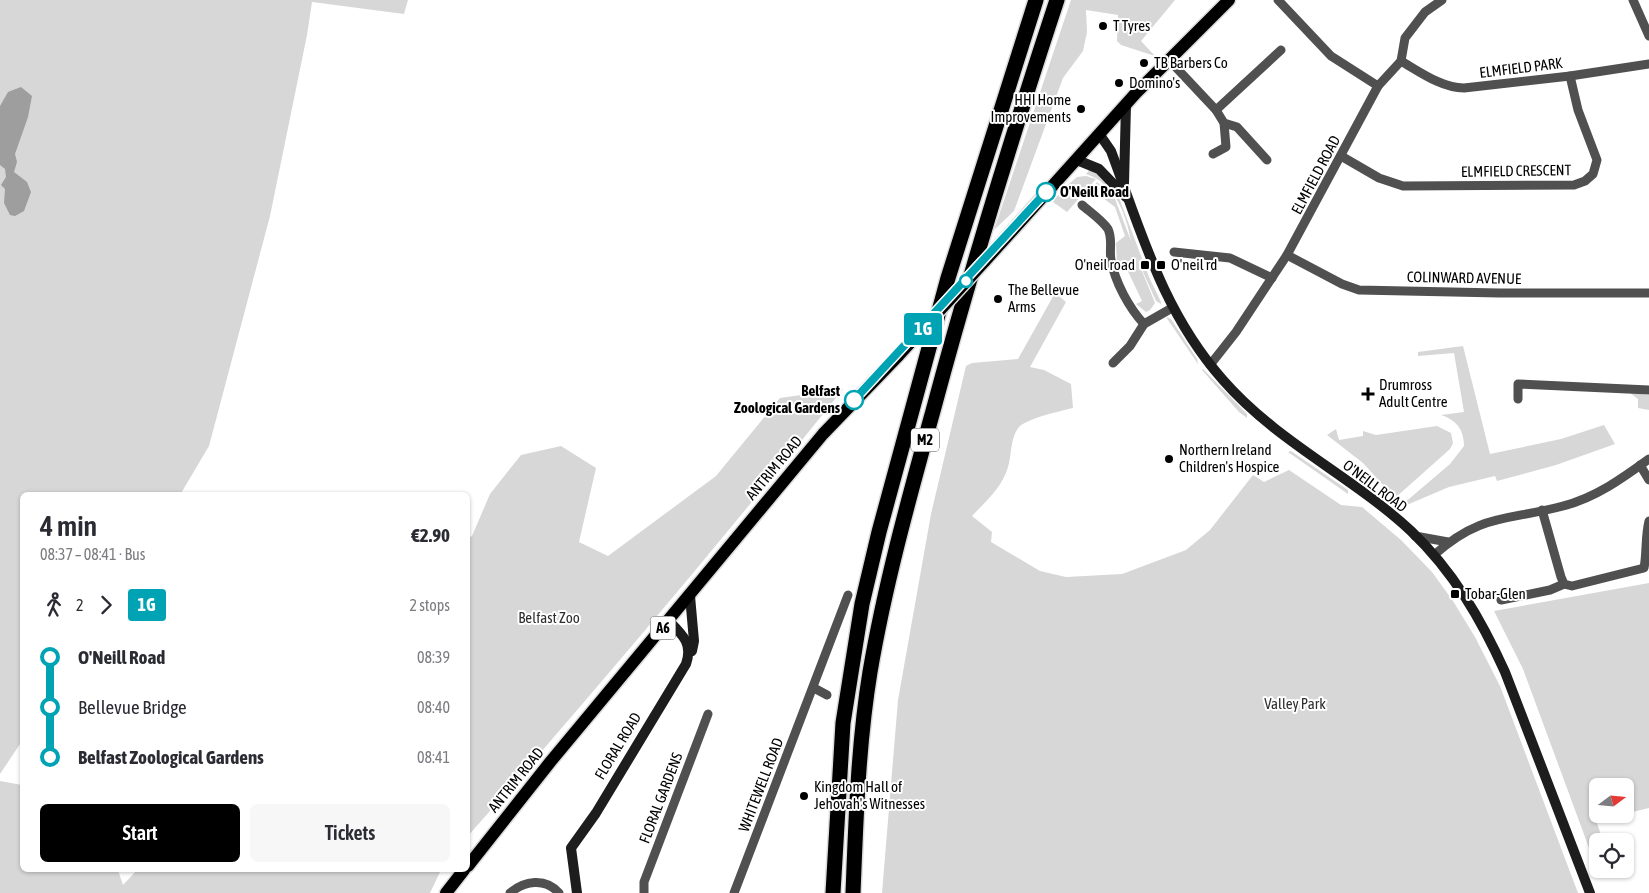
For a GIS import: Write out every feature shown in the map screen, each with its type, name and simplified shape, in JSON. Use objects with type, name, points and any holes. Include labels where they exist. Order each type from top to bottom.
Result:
[{"type":"highway","name":"M2","points":[[833,893],[843,723],[862,604],[881,523],[948,278],[1036,0]]},
{"type":"highway","name":"M2","points":[[852,893],[863,728],[870,673],[902,522],[983,232],[1057,0]]},
{"type":"main road","name":"ANTRIM ROAD","points":[[470,864],[552,761],[823,434],[899,355],[1100,135],[1126,104],[1230,0]]},
{"type":"main road","points":[[1124,186],[1126,104]]},
{"type":"main road","name":"O'NEILL ROAD","points":[[1100,135],[1111,151],[1153,269],[1172,308],[1210,365],[1238,397],[1271,428],[1387,511],[1415,536],[1434,555],[1463,592],[1489,637],[1521,712],[1590,893]]},
{"type":"main road","points":[[1076,160],[1091,164],[1099,169],[1130,202]]},
{"type":"main road","points":[[690,596],[694,641],[690,654]]},
{"type":"main road","points":[[669,621],[685,638],[690,654]]},
{"type":"main road","name":"FLORAL ROAD","points":[[577,893],[571,848],[596,813],[686,664],[690,654]]},
{"type":"main road","points":[[446,893],[462,872]]},
{"type":"street","points":[[1278,0],[1331,56],[1378,86]]},
{"type":"street","points":[[1401,61],[1405,38],[1425,12],[1442,0]]},
{"type":"street","points":[[1633,0],[1649,36]]},
{"type":"street","points":[[1216,110],[1281,50]]},
{"type":"street","points":[[1169,60],[1216,110],[1224,123],[1226,146],[1213,154]]},
{"type":"street","name":"ELMFIELD ROAD","points":[[1210,365],[1236,332],[1287,255],[1378,86],[1401,61]]},
{"type":"street","name":"ELMFIELD PARK","points":[[1401,61],[1427,76],[1456,88],[1482,88],[1649,64]]},
{"type":"street","name":"ELMFIELD CRESCENT","points":[[1341,156],[1380,178],[1403,186],[1574,185],[1585,182],[1593,174],[1597,160],[1578,110],[1570,76]]},
{"type":"street","points":[[1224,123],[1237,127],[1267,160]]},
{"type":"street","points":[[1082,205],[1107,228],[1110,236],[1110,258],[1114,273],[1132,310],[1144,324]]},
{"type":"street","points":[[1174,252],[1230,258],[1272,278]]},
{"type":"street","name":"COLINWARD AVENUE","points":[[1287,255],[1342,284],[1359,290],[1499,293],[1649,293]]},
{"type":"street","points":[[1113,363],[1130,346],[1144,324],[1172,308]]},
{"type":"street","points":[[1518,400],[1518,384],[1649,390]]},
{"type":"street","points":[[1434,555],[1448,542],[1469,528],[1484,522],[1563,506],[1590,496],[1649,458]]},
{"type":"street","points":[[1640,465],[1649,480]]},
{"type":"street","points":[[1542,510],[1564,584]]},
{"type":"street","points":[[1501,600],[1550,590],[1564,584],[1572,586],[1644,568],[1645,543],[1649,521]]},
{"type":"street","points":[[1415,536],[1448,542]]},
{"type":"street","name":"WHITEWELL ROAD","points":[[734,893],[848,595]]},
{"type":"street","points":[[814,688],[827,695]]},
{"type":"street","name":"FLORAL GARDENS","points":[[644,893],[644,882],[708,714]]},
{"type":"street","points":[[510,893],[520,884],[540,882],[559,893]]},
{"type":"green space","points":[[0,0],[408,0],[404,14],[312,2],[270,216],[209,446],[182,492],[20,492],[20,744],[0,774]]},
{"type":"green space","points":[[1071,0],[1175,0],[1141,41],[1155,56],[1121,45],[1117,41],[1118,15],[1086,10],[1087,32],[1083,51],[1063,78],[1014,211],[994,230]]},
{"type":"green space","points":[[1091,168],[1118,195],[1149,277],[1161,302],[1161,304],[1156,301],[1135,254],[1155,303],[1146,312],[1136,304],[1142,301],[1124,263],[1117,266],[1116,243],[1125,236],[1115,207],[1103,198],[1095,185],[1097,182],[1115,199],[1131,241],[1126,220],[1112,192],[1105,184],[1086,174]]},
{"type":"green space","points":[[1086,176],[1096,179],[1067,212],[1053,202],[1058,195],[1061,198],[1065,194],[1062,190],[1077,177]]},
{"type":"green space","name":"Valley Park","points":[[1055,293],[1066,302],[1030,367],[1044,370],[1071,384],[1073,408],[1030,421],[1023,424],[1016,431],[1008,467],[1002,481],[993,494],[972,516],[992,532],[991,542],[1040,571],[1066,577],[1122,574],[1186,550],[1210,530],[1253,475],[1264,482],[1289,470],[1341,505],[1362,507],[1401,540],[1432,572],[1453,601],[1475,637],[1500,686],[1578,893],[882,893],[898,700],[931,514],[966,366],[972,363],[1018,359]]},
{"type":"green space","points":[[1166,317],[1171,319],[1197,359],[1198,364]]},
{"type":"green space","points":[[1463,346],[1490,454],[1561,439],[1604,425],[1615,444],[1556,465],[1497,481],[1495,476],[1449,487],[1409,504],[1403,504],[1450,464],[1464,446],[1461,430],[1451,420],[1441,415],[1464,412],[1454,353],[1418,356],[1418,352]]},
{"type":"green space","points":[[1203,369],[1247,414],[1247,418],[1239,412]]},
{"type":"green space","name":"Belfast Zoo","points":[[843,389],[658,615],[470,834],[470,537],[490,494],[521,455],[561,446],[596,468],[579,542],[608,556],[716,476],[780,398]]},
{"type":"green space","points":[[1630,393],[1649,395],[1649,410],[1638,408],[1638,399]]},
{"type":"green space","points":[[1437,426],[1451,433],[1453,443],[1450,449],[1395,498],[1363,463],[1327,435],[1336,429],[1339,440],[1363,436],[1363,431],[1376,435]]},
{"type":"green space","points":[[1291,451],[1348,490],[1348,494],[1288,452]]},
{"type":"green space","points":[[1649,583],[1649,808],[1634,812],[1634,778],[1589,778],[1589,823],[1597,823],[1600,833],[1589,833],[1589,848],[1523,669],[1494,611]]},
{"type":"green space","points":[[0,781],[20,785],[20,872],[119,872],[123,885],[135,872],[440,872],[430,893],[0,893]]},
{"type":"shaded area","points":[[21,87],[32,96],[28,117],[15,154],[17,162],[14,172],[27,182],[31,192],[24,211],[15,216],[10,215],[4,203],[5,189],[1,185],[6,177],[5,169],[0,165],[0,106],[8,92]]},
{"type":"bus line","name":"1G","points":[[854,400],[899,355],[1046,192]]},
{"type":"place","name":"T Tyres","points":[[1103,26]]},
{"type":"place","name":"TB Barbers Co","points":[[1144,63]]},
{"type":"place","name":"Domino's","points":[[1119,83]]},
{"type":"place","name":"HHI Home Improvements","points":[[1081,109]]},
{"type":"place","name":"O'Neill Road","points":[[1046,192]]},
{"type":"place","name":"O'neil road","points":[[1145,265]]},
{"type":"place","name":"O'neil rd","points":[[1161,265]]},
{"type":"place","name":"The Bellevue Arms","points":[[998,299]]},
{"type":"place","name":"Drumross Adult Centre","points":[[1368,394]]},
{"type":"place","name":"Belfast Zoological Gardens","points":[[854,400]]},
{"type":"place","name":"Northern Ireland Children's Hospice","points":[[1169,459]]},
{"type":"place","name":"Tobar-Glen","points":[[1455,594]]},
{"type":"place","name":"Kingdom Hall of Jehovah's Witnesses","points":[[804,796]]}]
